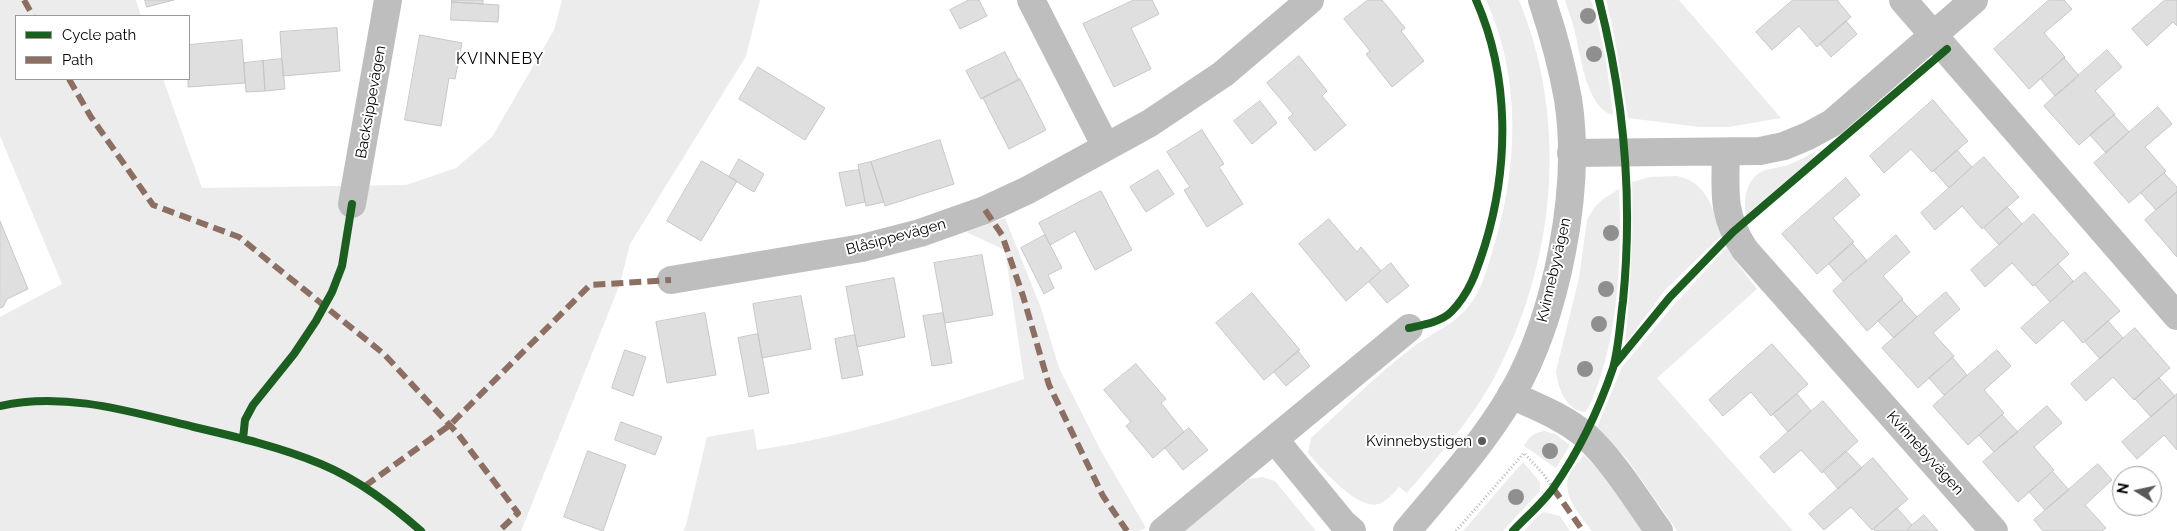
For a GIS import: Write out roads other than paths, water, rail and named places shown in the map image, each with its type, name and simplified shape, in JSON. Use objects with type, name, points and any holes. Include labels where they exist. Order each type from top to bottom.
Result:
[{"type":"street","name":"Backsippevägen","points":[[352,204],[388,0]]},
{"type":"street","points":[[1032,0],[1106,147]]},
{"type":"street","name":"Blåsippevägen","points":[[671,280],[862,248],[920,233],[985,210],[1028,190],[1150,123],[1223,74],[1310,0]]},
{"type":"street","name":"Kvinnebyvägen","points":[[1407,531],[1482,441],[1511,395],[1540,331],[1556,278],[1569,204],[1571,153],[1565,83],[1558,47],[1542,0]]},
{"type":"street","points":[[1903,0],[2177,316]]},
{"type":"street","points":[[1571,153],[1726,153],[1768,150],[1784,146],[1832,123],[1974,0]]},
{"type":"street","name":"Kvinnebyvägen","points":[[1726,153],[1725,196],[1728,216],[1733,232],[1745,250],[1994,531]]},
{"type":"street","points":[[1163,531],[1409,328]]},
{"type":"street","points":[[1511,395],[1560,418],[1584,435],[1611,462],[1659,531]]},
{"type":"street","points":[[1275,440],[1343,524],[1352,531]]},
{"type":"place","name":"Kvinnebystigen","points":[[1482,441]]},
{"type":"district","name":"KVINNEBY","points":[[500,59]]}]
